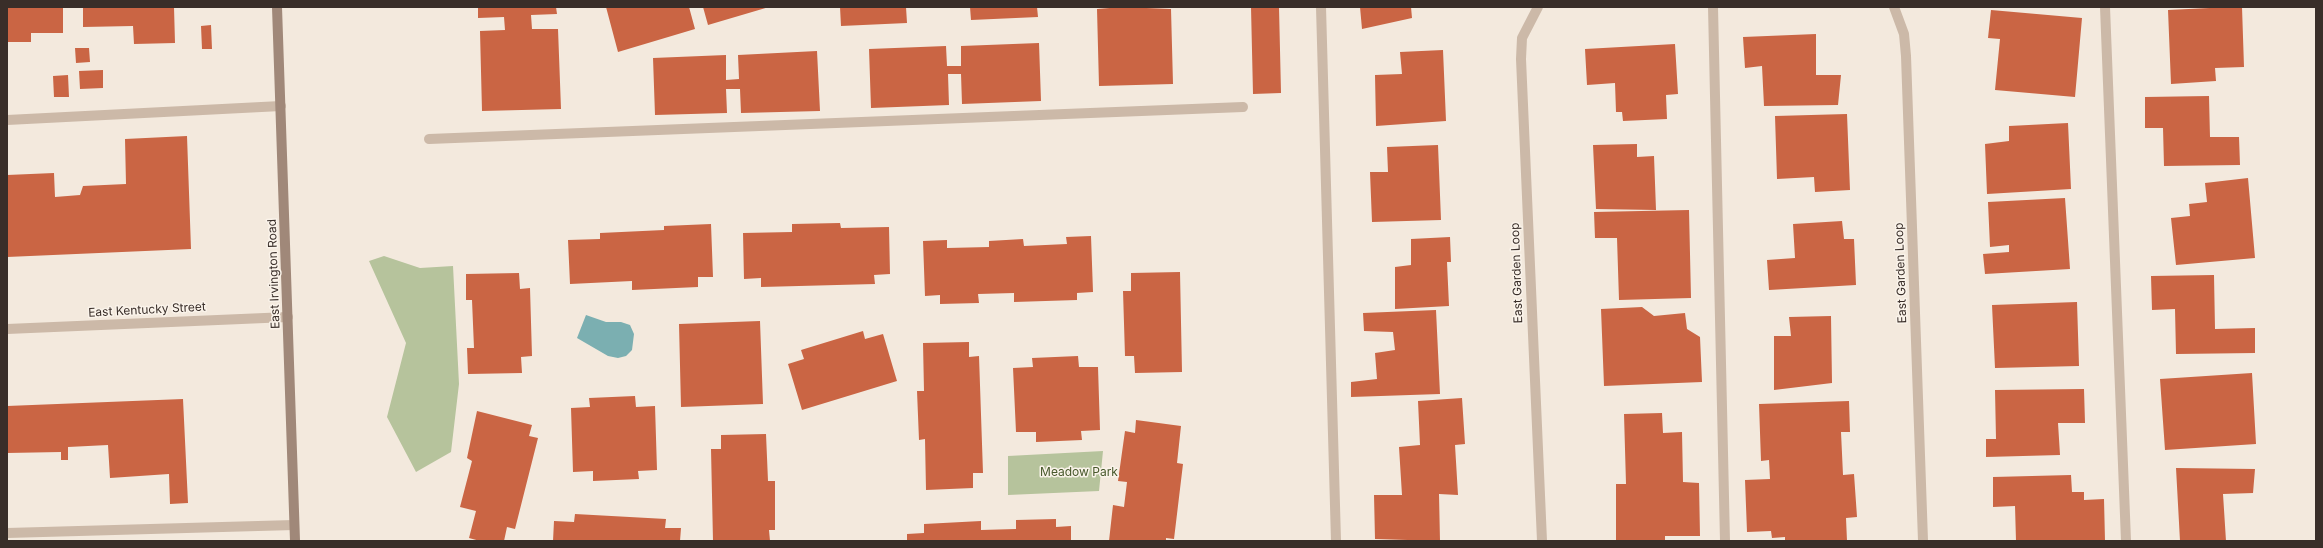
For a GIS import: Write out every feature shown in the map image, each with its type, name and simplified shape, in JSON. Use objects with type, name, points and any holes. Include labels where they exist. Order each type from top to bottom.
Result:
[{"type":"main road","name":"East Irvington Road","points":[[277,7],[295,541]]},
{"type":"street","points":[[1321,7],[1336,541]]},
{"type":"street","points":[[1712,7],[1726,541]]},
{"type":"street","name":"East Garden Loop","points":[[1894,7],[1904,34],[1906,56],[1923,541]]},
{"type":"street","points":[[2105,7],[2126,541]]},
{"type":"street","name":"East Garden Loop","points":[[1534,9],[1522,38],[1521,59],[1542,541]]},
{"type":"street","points":[[7,120],[281,106]]},
{"type":"street","points":[[430,139],[1242,107]]},
{"type":"street","name":"East Kentucky Street","points":[[7,329],[288,317]]},
{"type":"street","points":[[7,533],[294,525]]},
{"type":"green space","points":[[384,256],[420,268],[453,266],[459,384],[451,452],[416,472],[387,417],[406,343],[369,261]]},
{"type":"green space","name":"Meadow Park","points":[[1103,451],[1099,491],[1008,495],[1008,456]]},
{"type":"water","points":[[586,315],[606,322],[621,322],[630,325],[634,334],[632,350],[626,356],[618,358],[608,356],[577,338]]},
{"type":"building","points":[[7,7],[63,7],[63,33],[31,33],[31,42],[7,42]]},
{"type":"building","points":[[83,7],[174,7],[175,43],[134,44],[133,26],[83,27]]},
{"type":"building","points":[[478,7],[556,7],[557,14],[531,15],[532,29],[558,29],[561,109],[482,111],[480,31],[505,30],[504,17],[478,18]]},
{"type":"building","points":[[606,7],[689,7],[695,29],[618,52]]},
{"type":"building","points":[[703,7],[769,7],[708,25]]},
{"type":"building","points":[[840,7],[906,7],[907,23],[841,26]]},
{"type":"building","points":[[970,7],[1037,7],[1038,17],[971,20]]},
{"type":"building","points":[[1122,7],[1171,9],[1173,84],[1099,86],[1097,9]]},
{"type":"building","points":[[1251,7],[1279,7],[1281,93],[1253,94]]},
{"type":"building","points":[[1360,7],[1411,7],[1412,18],[1362,29]]},
{"type":"building","points":[[2242,7],[2244,67],[2215,68],[2216,81],[2171,84],[2168,10]]},
{"type":"building","points":[[1991,10],[2082,18],[2075,97],[1995,90],[2000,39],[1988,38]]},
{"type":"building","points":[[211,25],[212,49],[202,49],[201,26]]},
{"type":"building","points":[[1816,34],[1816,75],[1841,75],[1838,105],[1764,106],[1762,66],[1745,68],[1743,37]]},
{"type":"building","points":[[1039,43],[1041,101],[962,104],[961,74],[948,74],[949,105],[871,108],[869,49],[946,46],[947,66],[961,66],[961,46]]},
{"type":"building","points":[[1675,44],[1678,94],[1666,95],[1667,119],[1623,121],[1622,112],[1616,112],[1615,83],[1587,85],[1585,49]]},
{"type":"building","points":[[75,48],[89,48],[90,62],[76,63]]},
{"type":"building","points":[[1443,50],[1446,121],[1376,126],[1375,75],[1402,74],[1400,52]]},
{"type":"building","points":[[817,51],[820,111],[741,113],[740,89],[726,89],[727,113],[655,115],[653,58],[726,55],[726,80],[739,79],[738,55]]},
{"type":"building","points":[[103,70],[103,88],[80,89],[79,71]]},
{"type":"building","points":[[68,75],[69,97],[54,97],[53,76]]},
{"type":"building","points":[[2209,96],[2210,137],[2239,137],[2240,165],[2164,166],[2163,128],[2145,128],[2145,97]]},
{"type":"building","points":[[1847,114],[1850,190],[1815,192],[1814,177],[1777,179],[1775,116]]},
{"type":"building","points":[[2068,123],[2071,189],[1987,194],[1985,144],[2009,141],[2009,126]]},
{"type":"building","points":[[187,136],[191,249],[7,257],[7,175],[54,173],[55,197],[80,195],[83,186],[126,184],[125,139]]},
{"type":"building","points":[[1637,144],[1637,157],[1654,156],[1656,210],[1596,209],[1593,145]]},
{"type":"building","points":[[1438,145],[1441,220],[1372,222],[1370,172],[1388,172],[1387,147]]},
{"type":"building","points":[[2248,178],[2255,258],[2176,265],[2171,218],[2190,216],[2189,204],[2207,202],[2205,183]]},
{"type":"building","points":[[2065,198],[2070,269],[1985,274],[1983,254],[2009,252],[2009,245],[1990,247],[1988,202]]},
{"type":"building","points":[[1689,210],[1691,298],[1619,300],[1617,238],[1595,238],[1594,212]]},
{"type":"building","points":[[1842,221],[1844,239],[1854,239],[1856,285],[1769,290],[1767,260],[1795,258],[1793,224]]},
{"type":"building","points":[[840,223],[841,228],[889,227],[890,274],[874,275],[875,284],[761,287],[761,278],[744,279],[743,233],[792,232],[792,224]]},
{"type":"building","points":[[711,224],[713,277],[698,277],[698,287],[632,290],[632,281],[570,284],[568,240],[600,239],[600,233],[664,230],[664,226]]},
{"type":"building","points":[[1091,236],[1093,292],[1077,293],[1077,300],[1014,302],[1014,293],[978,294],[979,303],[940,304],[940,295],[925,296],[923,241],[947,240],[947,248],[989,247],[989,241],[1023,239],[1024,246],[1067,244],[1066,237]]},
{"type":"building","points":[[1450,237],[1451,262],[1447,262],[1449,306],[1395,309],[1395,267],[1411,265],[1411,239]]},
{"type":"building","points":[[1180,272],[1182,372],[1135,373],[1134,356],[1125,356],[1123,291],[1131,291],[1131,273]]},
{"type":"building","points":[[519,273],[520,289],[530,288],[532,356],[521,357],[522,373],[468,374],[467,348],[474,348],[472,300],[466,300],[466,274]]},
{"type":"building","points":[[2214,275],[2215,329],[2255,328],[2255,353],[2176,354],[2175,309],[2152,310],[2151,276]]},
{"type":"building","points":[[2077,302],[2079,366],[1995,368],[1992,305]]},
{"type":"building","points":[[1642,307],[1654,316],[1685,313],[1687,329],[1700,337],[1702,382],[1604,386],[1601,309]]},
{"type":"building","points":[[1436,310],[1440,394],[1351,397],[1351,382],[1377,379],[1375,353],[1395,350],[1393,332],[1364,331],[1363,313]]},
{"type":"building","points":[[1831,316],[1832,383],[1774,390],[1774,336],[1791,336],[1789,317]]},
{"type":"building","points":[[760,321],[763,404],[681,407],[679,324]]},
{"type":"building","points":[[863,331],[865,339],[883,334],[897,381],[802,410],[788,364],[804,359],[801,350]]},
{"type":"building","points":[[969,342],[969,357],[979,356],[983,473],[973,473],[973,488],[926,490],[925,439],[919,440],[917,391],[924,391],[923,343]]},
{"type":"building","points":[[1078,356],[1079,367],[1098,367],[1100,430],[1081,431],[1082,440],[1036,442],[1036,432],[1016,432],[1013,368],[1033,367],[1032,358]]},
{"type":"building","points":[[2252,373],[2256,444],[2165,450],[2160,379]]},
{"type":"building","points":[[2084,389],[2085,423],[2058,423],[2060,455],[1986,457],[1986,439],[1996,439],[1995,390]]},
{"type":"building","points":[[635,396],[636,407],[655,406],[657,470],[638,471],[639,479],[593,481],[593,471],[573,472],[571,408],[590,407],[589,398]]},
{"type":"building","points":[[1462,398],[1465,444],[1455,445],[1458,495],[1439,494],[1440,541],[1375,539],[1374,495],[1402,495],[1399,447],[1420,445],[1418,401]]},
{"type":"building","points":[[183,399],[188,503],[170,504],[169,474],[110,478],[108,445],[68,447],[68,460],[61,460],[61,452],[7,453],[7,406]]},
{"type":"building","points":[[1849,401],[1850,432],[1841,432],[1843,475],[1854,474],[1857,517],[1846,518],[1847,541],[1785,541],[1785,537],[1772,538],[1771,531],[1747,532],[1745,480],[1770,479],[1769,460],[1761,461],[1759,404]]},
{"type":"building","points":[[477,411],[532,425],[529,436],[538,438],[515,529],[507,527],[504,541],[480,541],[469,538],[476,511],[460,507],[472,461],[467,458]]},
{"type":"building","points":[[1662,413],[1663,433],[1682,432],[1683,482],[1699,483],[1700,536],[1665,536],[1665,541],[1616,541],[1616,484],[1626,484],[1624,414]]},
{"type":"building","points":[[1136,420],[1181,426],[1177,463],[1183,464],[1174,539],[1166,538],[1166,541],[1109,541],[1113,505],[1124,507],[1127,482],[1118,481],[1125,431],[1135,433]]},
{"type":"building","points":[[766,434],[768,481],[775,481],[775,530],[769,530],[770,541],[713,541],[711,449],[721,449],[721,435]]},
{"type":"building","points":[[2176,468],[2255,469],[2253,493],[2223,494],[2226,541],[2180,541]]},
{"type":"building","points":[[2071,475],[2072,492],[2084,492],[2084,500],[2104,499],[2105,541],[2016,541],[2015,506],[1993,507],[1993,477]]},
{"type":"building","points":[[575,514],[666,519],[665,528],[681,528],[680,541],[553,541],[554,521],[574,522]]},
{"type":"building","points":[[1056,519],[1056,527],[1071,526],[1071,541],[907,541],[907,534],[924,533],[924,524],[981,521],[981,530],[1016,529],[1016,520]]}]
